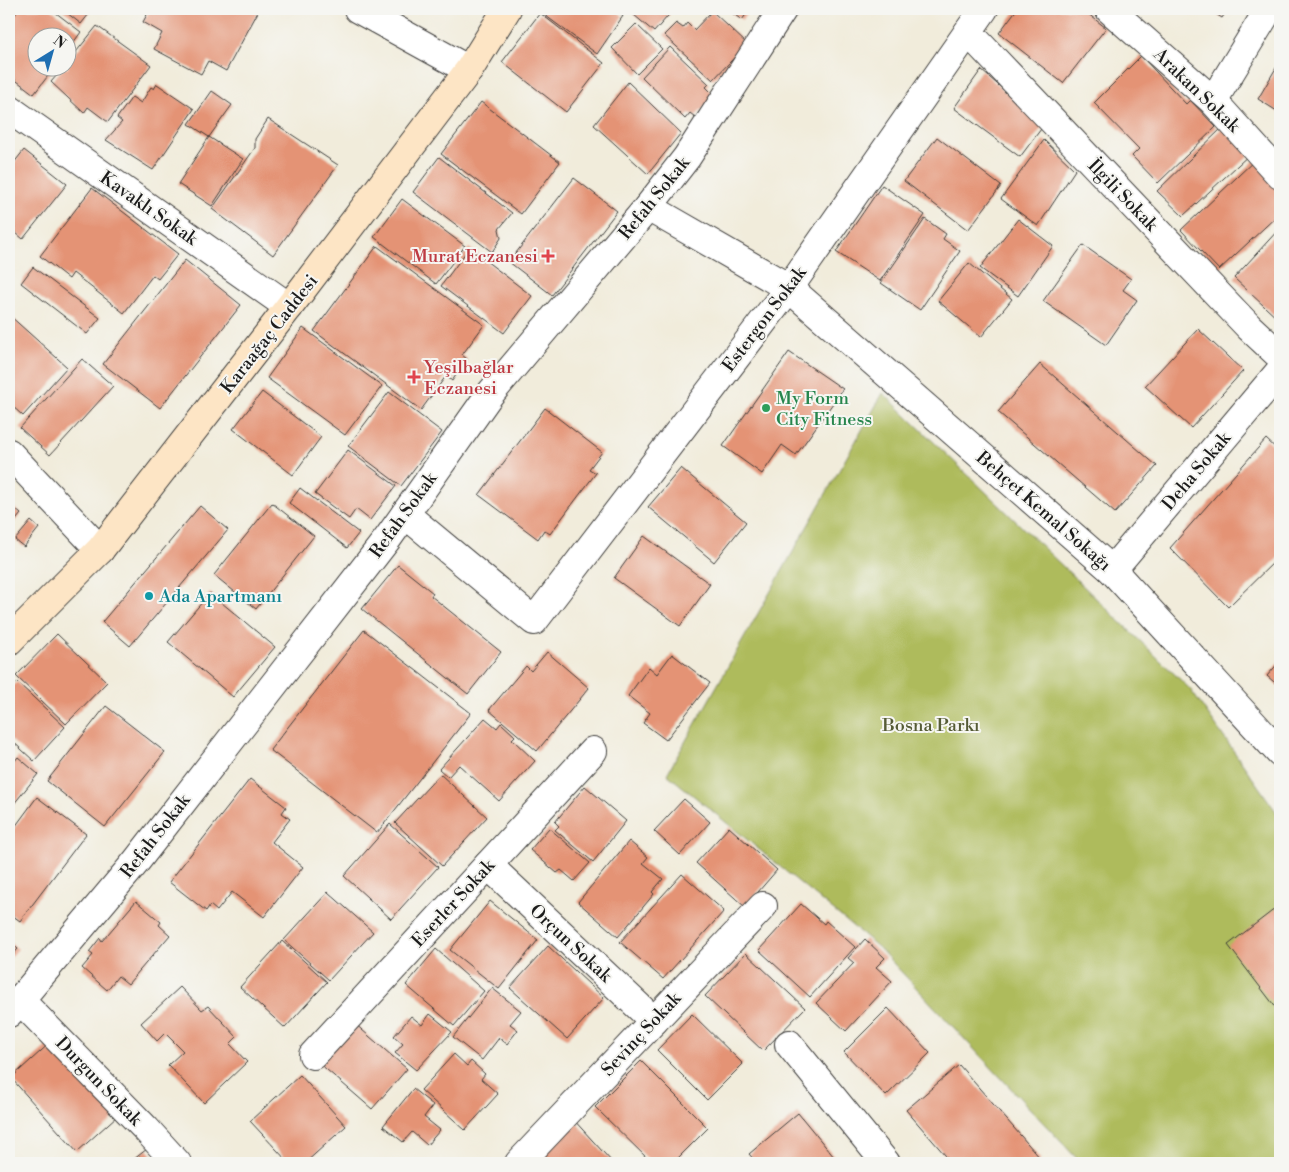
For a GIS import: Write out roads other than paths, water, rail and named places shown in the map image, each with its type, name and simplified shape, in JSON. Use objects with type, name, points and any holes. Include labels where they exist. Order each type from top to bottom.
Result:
[{"type":"street","points":[[358,9],[469,70]]},
{"type":"street","name":"Karaağaç Caddesi","points":[[9,641],[100,550],[289,307],[469,70],[507,9]]},
{"type":"street","name":"Refah Sokak","points":[[14,1006],[135,864],[405,514],[490,394],[688,157],[783,9]]},
{"type":"street","name":"Estergon Sokak","points":[[405,514],[534,621],[789,288],[984,9]]},
{"type":"street","name":"Arakan Sokak","points":[[1109,9],[1213,101],[1280,175]]},
{"type":"street","points":[[1213,101],[1269,9]]},
{"type":"street","name":"İlgili Sokak","points":[[968,32],[1249,327],[1280,356]]},
{"type":"street","name":"Kavaklı Sokak","points":[[9,109],[289,307]]},
{"type":"street","name":"Behçet Kemal Sokağı","points":[[648,207],[789,288],[1112,570],[1280,753]]},
{"type":"street","name":"Deha Sokak","points":[[1112,570],[1280,371]]},
{"type":"street","points":[[9,453],[100,550]]},
{"type":"street","name":"Eserler Sokak","points":[[313,1054],[593,751]]},
{"type":"street","name":"Orçun Sokak","points":[[488,865],[654,1020]]},
{"type":"street","name":"Sevinç Sokak","points":[[520,1163],[763,906]]},
{"type":"street","name":"Durgun Sokak","points":[[14,1006],[146,1129],[177,1163]]},
{"type":"street","points":[[789,1044],[886,1163]]},
{"type":"place","name":"Murat Eczanesi","points":[[548,256]]},
{"type":"place","name":"Yeşilbağlar Eczanesi","points":[[414,377]]},
{"type":"place","name":"My Form City Fitness","points":[[766,408]]},
{"type":"place","name":"Ada Apartmanı","points":[[149,596]]},
{"type":"park label","name":"Bosna Parkı","points":[[931,725]]}]
